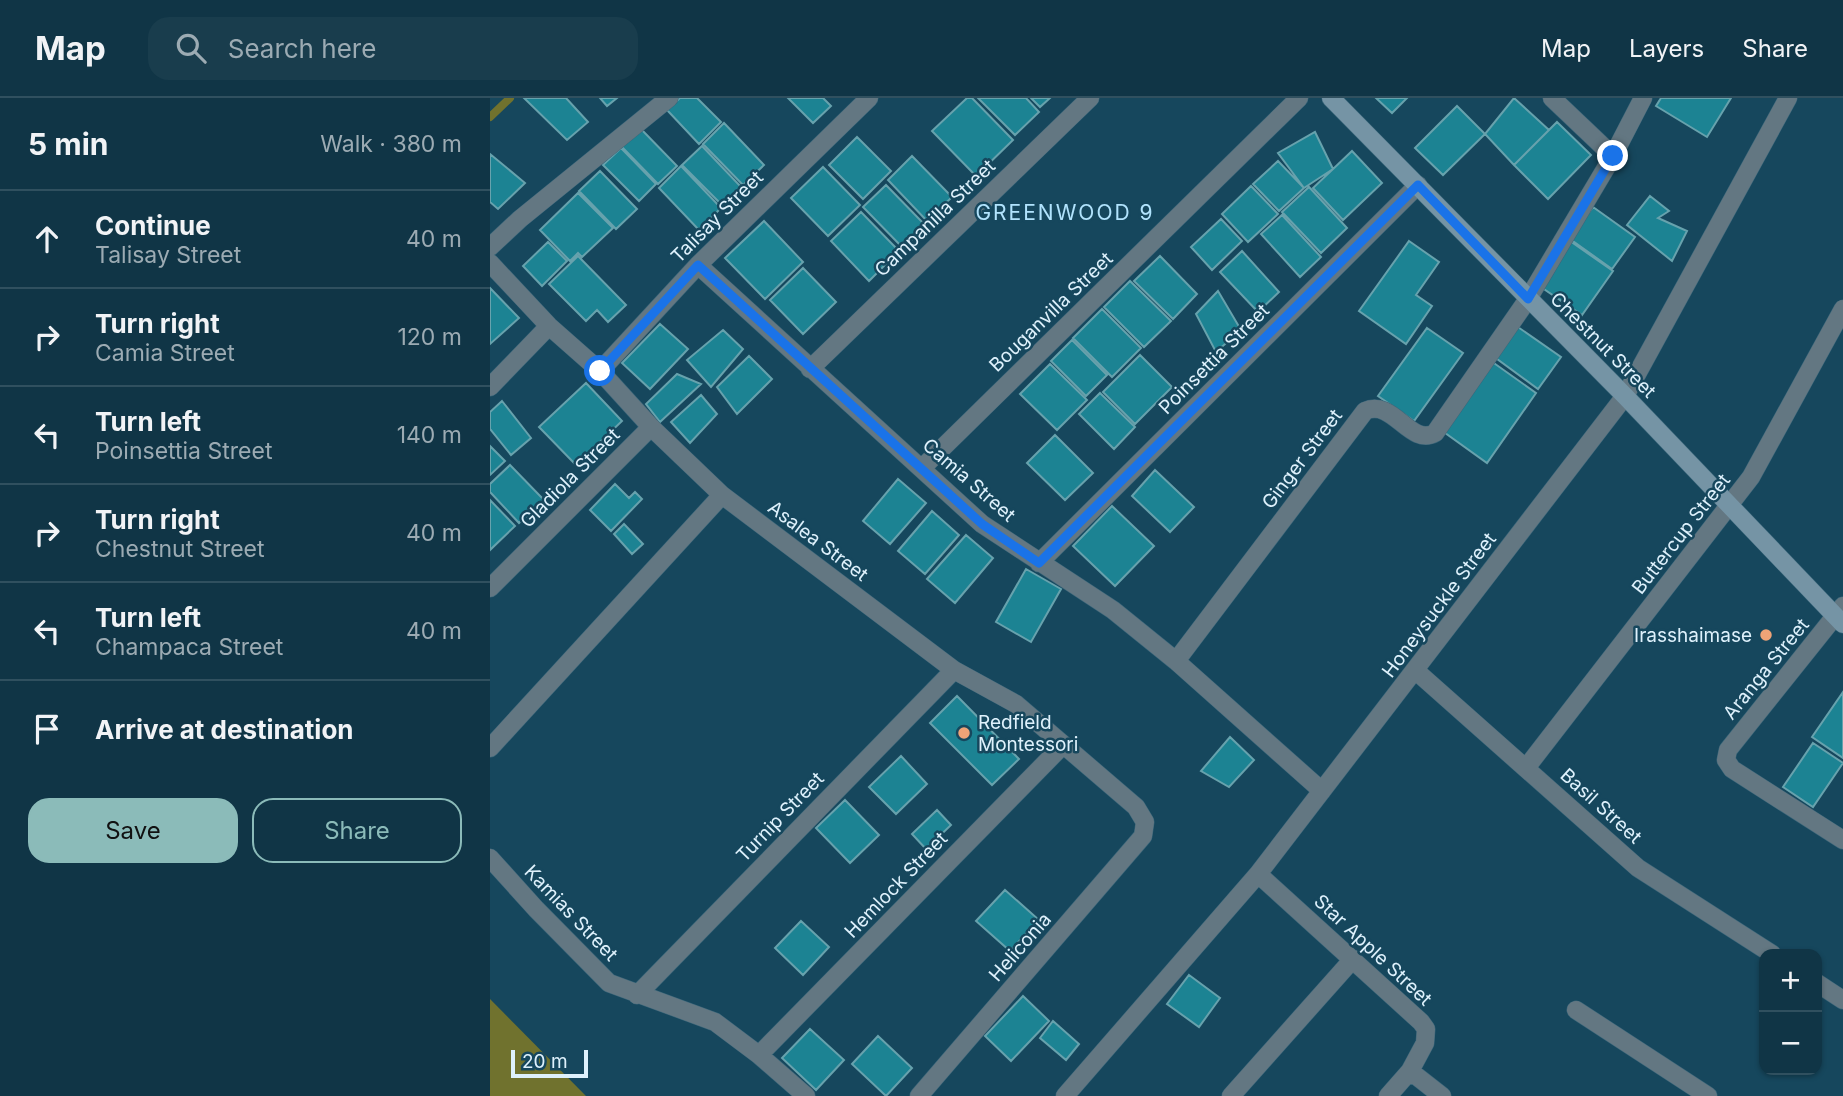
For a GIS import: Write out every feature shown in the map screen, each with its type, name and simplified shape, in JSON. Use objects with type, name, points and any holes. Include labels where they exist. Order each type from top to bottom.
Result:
[{"type":"street","points":[[490,247],[520,219],[669,98]]},
{"type":"street","name":"Talisay Street","points":[[600,371],[698,265],[869,98]]},
{"type":"street","name":"Campanilla Street","points":[[810,369],[1090,98]]},
{"type":"street","name":"Bouganvilla Street","points":[[922,468],[1299,98]]},
{"type":"street","name":"Chestnut Street","points":[[1331,98],[1840,616]]},
{"type":"street","points":[[1552,98],[1613,156]]},
{"type":"street","name":"Ginger Street","points":[[1176,661],[1365,411],[1373,407],[1381,408],[1420,435],[1428,436],[1434,433],[1528,299],[1613,156],[1643,98]]},
{"type":"street","name":"Honeysuckle Street","points":[[1065,1096],[1258,874],[1625,397],[1788,98]]},
{"type":"street","name":"Poinsettia Street","points":[[1039,563],[1418,185]]},
{"type":"street","name":"Asalea Street","points":[[490,263],[550,326],[600,371],[651,427],[722,495],[954,670],[1016,704],[1136,807],[1145,822]]},
{"type":"street","name":"Camia Street","points":[[698,265],[982,524],[1113,610],[1176,661],[1322,792]]},
{"type":"street","name":"Buttercup Street","points":[[1526,768],[1731,507],[1751,477],[1843,309]]},
{"type":"street","points":[[490,387],[550,326]]},
{"type":"street","name":"Gladiola Street","points":[[490,588],[651,427]]},
{"type":"street","points":[[490,748],[722,495]]},
{"type":"street","name":"Aranga Street","points":[[1840,616],[1728,750],[1726,761],[1732,769],[1843,839]]},
{"type":"street","name":"Turnip Street","points":[[637,995],[954,670]]},
{"type":"street","name":"Basil Street","points":[[1416,671],[1638,868],[1764,949]]},
{"type":"street","name":"Hemlock Street","points":[[759,1055],[1063,745]]},
{"type":"street","name":"Heliconia","points":[[919,1096],[1143,836],[1145,822]]},
{"type":"street","name":"Kamias Street","points":[[490,858],[609,983],[715,1022],[759,1055],[806,1096]]},
{"type":"street","name":"Star Apple Street","points":[[1258,874],[1426,1029],[1425,1043],[1410,1071]]},
{"type":"street","points":[[1231,1096],[1353,959]]},
{"type":"street","points":[[1822,986],[1843,1000]]},
{"type":"street","points":[[1576,1010],[1708,1096]]},
{"type":"street","points":[[1388,1096],[1410,1071],[1442,1096]]},
{"type":"shaded area","points":[[490,999],[586,1096],[490,1096]]},
{"type":"building","points":[[524,98],[566,98],[588,122],[567,140]]},
{"type":"building","points":[[600,98],[617,98],[607,106]]},
{"type":"building","points":[[680,98],[697,98],[721,122],[699,144],[667,110]]},
{"type":"building","points":[[788,98],[823,98],[831,106],[813,123]]},
{"type":"building","points":[[967,98],[972,98],[1013,140],[976,176],[932,131]]},
{"type":"building","points":[[978,98],[1026,98],[1039,112],[1015,135]]},
{"type":"building","points":[[1031,98],[1050,98],[1040,107]]},
{"type":"building","points":[[1376,98],[1407,98],[1392,113]]},
{"type":"building","points":[[1514,98],[1549,130],[1514,165],[1485,134]]},
{"type":"building","points":[[1661,98],[1731,98],[1707,137],[1656,106]]},
{"type":"building","points":[[1457,106],[1485,134],[1443,175],[1415,148]]},
{"type":"building","points":[[1557,122],[1591,155],[1548,199],[1514,165]]},
{"type":"building","points":[[724,123],[764,165],[743,185],[703,144]]},
{"type":"building","points":[[640,128],[677,166],[658,184],[621,146]]},
{"type":"building","points":[[1315,132],[1333,169],[1304,188],[1278,153]]},
{"type":"building","points":[[857,137],[891,171],[863,199],[829,165]]},
{"type":"building","points":[[702,146],[742,188],[723,206],[682,165]]},
{"type":"building","points":[[621,148],[656,184],[639,201],[603,165]]},
{"type":"building","points":[[1352,151],[1382,183],[1343,220],[1313,188]]},
{"type":"building","points":[[490,154],[525,183],[498,209],[490,202]]},
{"type":"building","points":[[912,156],[952,197],[927,221],[888,180]]},
{"type":"building","points":[[1278,161],[1304,188],[1279,211],[1253,184]]},
{"type":"building","points":[[681,166],[721,208],[699,230],[659,188]]},
{"type":"building","points":[[823,167],[860,205],[828,236],[791,198]]},
{"type":"building","points":[[600,171],[637,209],[616,229],[579,191]]},
{"type":"building","points":[[886,185],[926,226],[903,248],[863,207]]},
{"type":"building","points":[[1251,186],[1278,214],[1248,242],[1222,214]]},
{"type":"building","points":[[1309,187],[1347,228],[1321,253],[1282,212]]},
{"type":"building","points":[[578,193],[613,228],[582,257],[578,253],[570,261],[540,230]]},
{"type":"building","points":[[1650,196],[1669,211],[1658,218],[1687,231],[1672,261],[1627,225]]},
{"type":"building","points":[[1593,207],[1635,237],[1612,269],[1570,239]]},
{"type":"building","points":[[861,212],[899,251],[869,281],[831,241]]},
{"type":"building","points":[[1282,215],[1321,257],[1300,277],[1261,234]]},
{"type":"building","points":[[1221,219],[1242,241],[1212,270],[1191,247]]},
{"type":"building","points":[[764,221],[803,262],[765,299],[725,258]]},
{"type":"building","points":[[1409,241],[1439,262],[1416,295],[1432,306],[1406,344],[1359,311]]},
{"type":"building","points":[[1570,241],[1613,271],[1582,315],[1538,285]]},
{"type":"building","points":[[548,242],[567,261],[542,286],[523,266]]},
{"type":"building","points":[[1242,251],[1279,292],[1258,312],[1220,272]]},
{"type":"building","points":[[578,256],[626,305],[608,322],[597,310],[586,321],[549,284]]},
{"type":"building","points":[[1160,256],[1197,294],[1173,319],[1134,281]]},
{"type":"building","points":[[803,268],[836,302],[803,334],[770,300]]},
{"type":"building","points":[[1130,281],[1171,321],[1144,347],[1104,307]]},
{"type":"building","points":[[490,288],[519,318],[490,344]]},
{"type":"building","points":[[1218,291],[1241,330],[1216,352],[1196,314]]},
{"type":"building","points":[[1102,309],[1141,348],[1112,377],[1073,338]]},
{"type":"building","points":[[660,324],[688,349],[650,389],[622,363]]},
{"type":"building","points":[[1515,325],[1561,357],[1538,389],[1493,356]]},
{"type":"building","points":[[1427,328],[1463,353],[1414,421],[1378,396]]},
{"type":"building","points":[[723,330],[743,349],[711,387],[687,360]]},
{"type":"building","points":[[1072,340],[1107,375],[1086,396],[1051,361]]},
{"type":"building","points":[[1140,355],[1172,387],[1135,424],[1103,392]]},
{"type":"building","points":[[749,356],[772,379],[737,414],[717,387]]},
{"type":"building","points":[[1491,361],[1536,393],[1487,463],[1441,430]]},
{"type":"building","points":[[1050,364],[1087,400],[1057,430],[1020,394]]},
{"type":"building","points":[[677,374],[701,384],[660,422],[646,404]]},
{"type":"building","points":[[586,383],[622,421],[576,465],[539,427]]},
{"type":"building","points":[[1100,393],[1135,427],[1114,449],[1079,414]]},
{"type":"building","points":[[701,395],[717,414],[690,443],[671,422]]},
{"type":"building","points":[[502,401],[531,438],[511,455],[490,429],[490,412]]},
{"type":"building","points":[[1055,435],[1093,473],[1065,500],[1027,463]]},
{"type":"building","points":[[490,446],[505,461],[490,475]]},
{"type":"building","points":[[510,465],[544,500],[519,523],[490,492],[490,484]]},
{"type":"building","points":[[1155,470],[1194,507],[1170,532],[1132,496]]},
{"type":"building","points":[[898,479],[926,503],[890,544],[863,521]]},
{"type":"building","points":[[615,484],[629,498],[635,492],[642,499],[611,531],[590,510]]},
{"type":"building","points":[[490,500],[515,526],[490,550]]},
{"type":"building","points":[[1112,506],[1154,546],[1115,586],[1073,546]]},
{"type":"building","points":[[932,511],[959,535],[925,574],[898,551]]},
{"type":"building","points":[[624,524],[643,544],[632,554],[614,534]]},
{"type":"building","points":[[966,535],[993,558],[955,603],[927,579]]},
{"type":"building","points":[[1026,569],[1061,589],[1031,642],[996,622]]},
{"type":"building","points":[[1843,692],[1843,758],[1812,737]]},
{"type":"building","points":[[957,696],[1019,759],[992,785],[930,723]]},
{"type":"building","points":[[1230,737],[1254,760],[1229,787],[1201,771]]},
{"type":"building","points":[[1813,743],[1843,763],[1813,807],[1783,787]]},
{"type":"building","points":[[901,756],[927,784],[896,814],[869,787]]},
{"type":"building","points":[[845,800],[879,835],[850,863],[816,828]]},
{"type":"building","points":[[937,810],[951,825],[926,849],[912,834]]},
{"type":"building","points":[[1005,890],[1039,920],[1010,951],[976,921]]},
{"type":"building","points":[[801,921],[829,947],[803,975],[775,948]]},
{"type":"building","points":[[1189,975],[1220,998],[1199,1027],[1167,1004]]},
{"type":"building","points":[[1023,996],[1049,1021],[1011,1061],[985,1036]]},
{"type":"building","points":[[1053,1021],[1079,1044],[1066,1060],[1040,1038]]},
{"type":"building","points":[[810,1029],[844,1060],[816,1090],[782,1058]]},
{"type":"building","points":[[878,1036],[912,1068],[886,1096],[852,1064]]},
{"type":"waterway","points":[[490,117],[510,98]]},
{"type":"place","name":"Irasshaimase","points":[[1766,635]]},
{"type":"place","name":"Redfield Montessori","points":[[964,733]]},
{"type":"district","name":"GREENWOOD 9","points":[[1065,212]]},
{"type":"route","points":[[600,371],[698,265],[982,524],[1039,563],[1418,185],[1528,299],[1613,156]]}]
